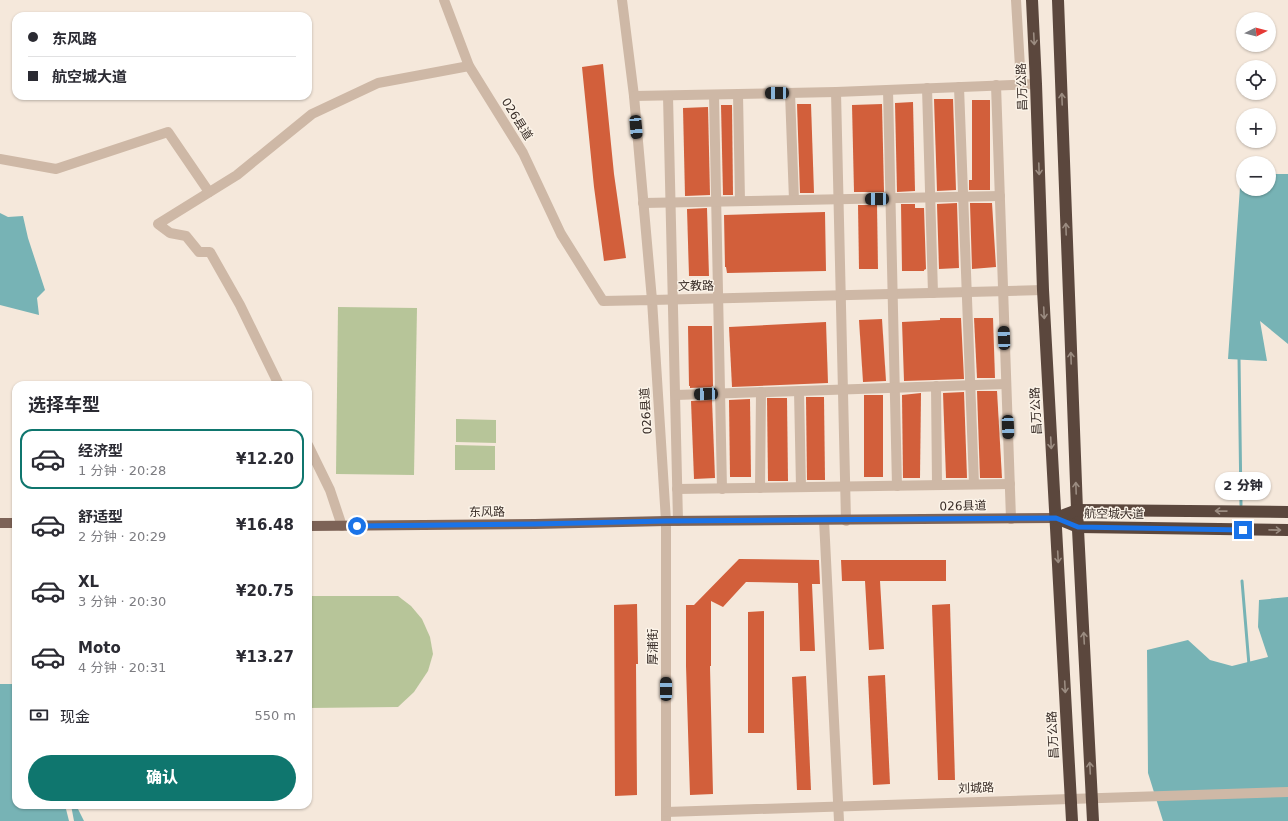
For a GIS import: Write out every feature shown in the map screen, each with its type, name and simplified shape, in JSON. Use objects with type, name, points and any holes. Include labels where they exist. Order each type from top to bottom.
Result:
[{"type":"highway","name":"昌万公路","points":[[1032,0],[1043,290],[1072,821]]},
{"type":"highway","points":[[1058,0],[1077,510],[1093,821]]},
{"type":"highway","name":"航空城大道","points":[[1056,518],[1077,510],[1288,512]]},
{"type":"highway","name":"航空城大道","points":[[1056,518],[1078,527],[1288,530]]},
{"type":"main road","name":"026县道","points":[[666,521],[1056,518]]},
{"type":"main road","name":"东风路","points":[[312,526],[666,521]]},
{"type":"main road","points":[[0,523],[12,523]]},
{"type":"street","name":"026县道","points":[[444,0],[469,66],[523,153],[561,234],[603,301],[652,300],[666,521]]},
{"type":"street","points":[[622,0],[634,96],[652,300]]},
{"type":"street","points":[[1016,0],[1021,84]]},
{"type":"street","points":[[277,381],[240,305],[210,252],[199,252],[186,236],[170,233],[158,224],[237,175],[312,114],[378,83],[469,66]]},
{"type":"street","points":[[634,96],[836,92],[1036,84]]},
{"type":"street","points":[[996,85],[1011,519]]},
{"type":"street","points":[[959,87],[974,484]]},
{"type":"street","points":[[927,88],[933,293]]},
{"type":"street","points":[[888,90],[897,486]]},
{"type":"street","points":[[836,92],[842,296],[846,520]]},
{"type":"street","points":[[790,93],[794,200]]},
{"type":"street","points":[[738,94],[740,201]]},
{"type":"street","points":[[714,95],[722,489]]},
{"type":"street","points":[[668,96],[678,521]]},
{"type":"street","points":[[0,159],[56,169],[168,132],[209,192]]},
{"type":"street","points":[[644,203],[1000,196]]},
{"type":"street","name":"文教路","points":[[652,300],[1043,290]]},
{"type":"street","points":[[676,395],[1006,384]]},
{"type":"street","points":[[936,386],[937,485]]},
{"type":"street","points":[[800,391],[801,487]]},
{"type":"street","points":[[760,488],[761,392]]},
{"type":"street","points":[[312,453],[330,490],[342,526]]},
{"type":"street","points":[[677,489],[1010,484]]},
{"type":"street","points":[[824,520],[839,821]]},
{"type":"street","name":"厚浦街","points":[[666,521],[666,816]]},
{"type":"street","name":"刘城路","points":[[666,816],[838,806],[1288,792]]},
{"type":"green space","points":[[338,307],[417,308],[414,475],[336,474]]},
{"type":"green space","points":[[456,419],[496,420],[496,443],[456,442]]},
{"type":"green space","points":[[455,445],[495,446],[495,470],[455,470]]},
{"type":"green space","points":[[312,596],[398,596],[411,606],[422,619],[430,637],[433,654],[428,671],[414,692],[398,707],[312,708]]},
{"type":"water","points":[[1276,174],[1288,174],[1288,344],[1260,321],[1267,361],[1228,359],[1239,196],[1276,196]]},
{"type":"water","points":[[0,213],[8,217],[23,216],[28,238],[45,290],[37,298],[39,315],[0,305]]},
{"type":"water","points":[[1288,597],[1288,821],[1163,821],[1148,773],[1147,650],[1188,640],[1210,660],[1232,666],[1268,657],[1258,627],[1259,600]]},
{"type":"water","points":[[0,684],[12,684],[12,809],[66,809],[69,821],[0,821]]},
{"type":"water","points":[[72,809],[78,809],[84,821],[74,821]]},
{"type":"building","points":[[603,64],[614,174],[626,258],[604,261],[594,187],[582,67]]},
{"type":"building","points":[[934,99],[953,99],[956,190],[937,191]]},
{"type":"building","points":[[972,100],[990,100],[990,190],[969,190],[969,180],[972,180]]},
{"type":"building","points":[[913,102],[915,191],[897,192],[895,103]]},
{"type":"building","points":[[797,104],[811,104],[814,193],[800,193]]},
{"type":"building","points":[[882,104],[884,192],[854,192],[852,105]]},
{"type":"building","points":[[721,105],[732,105],[733,195],[723,195]]},
{"type":"building","points":[[708,107],[710,195],[685,196],[683,108]]},
{"type":"building","points":[[957,203],[959,268],[939,269],[937,204]]},
{"type":"building","points":[[970,203],[992,203],[996,267],[972,269]]},
{"type":"building","points":[[901,204],[915,204],[915,208],[924,208],[926,269],[924,271],[902,271]]},
{"type":"building","points":[[858,205],[877,205],[878,269],[859,269]]},
{"type":"building","points":[[707,208],[709,276],[689,276],[687,209]]},
{"type":"building","points":[[825,212],[826,271],[727,273],[725,267],[724,215]]},
{"type":"building","points":[[940,318],[961,318],[964,379],[904,381],[902,322],[940,320]]},
{"type":"building","points":[[974,318],[993,318],[995,378],[977,378]]},
{"type":"building","points":[[882,319],[886,381],[863,382],[859,320]]},
{"type":"building","points":[[826,322],[828,383],[732,387],[729,327]]},
{"type":"building","points":[[688,326],[712,326],[713,386],[711,387],[690,388],[689,386]]},
{"type":"building","points":[[977,391],[997,391],[1002,478],[980,478]]},
{"type":"building","points":[[964,392],[967,478],[946,478],[943,393]]},
{"type":"building","points":[[921,393],[920,478],[903,478],[902,395]]},
{"type":"building","points":[[864,395],[883,395],[883,477],[864,477]]},
{"type":"building","points":[[806,397],[824,397],[825,480],[807,480]]},
{"type":"building","points":[[767,398],[787,398],[788,481],[768,481]]},
{"type":"building","points":[[750,399],[751,477],[730,477],[729,400]]},
{"type":"building","points":[[712,400],[715,478],[694,479],[691,401]]},
{"type":"building","points":[[739,559],[819,560],[820,584],[812,584],[815,651],[800,651],[798,583],[746,582],[723,607],[711,601],[710,666],[713,794],[690,795],[686,666],[686,605],[694,605]]},
{"type":"building","points":[[841,560],[946,560],[946,581],[880,581],[884,649],[869,650],[865,581],[842,581]]},
{"type":"building","points":[[637,604],[637,795],[615,796],[614,605]]},
{"type":"building","points":[[950,604],[955,780],[938,780],[932,605]]},
{"type":"building","points":[[764,611],[764,733],[748,733],[748,612]]},
{"type":"building","points":[[885,675],[890,784],[873,785],[868,676]]},
{"type":"building","points":[[806,676],[811,790],[797,790],[792,677]]},
{"type":"waterway","points":[[1239,357],[1241,505]]},
{"type":"waterway","points":[[1242,581],[1249,665]]},
{"type":"route","points":[[357,526],[666,521],[1056,518],[1078,527],[1243,530]]}]
